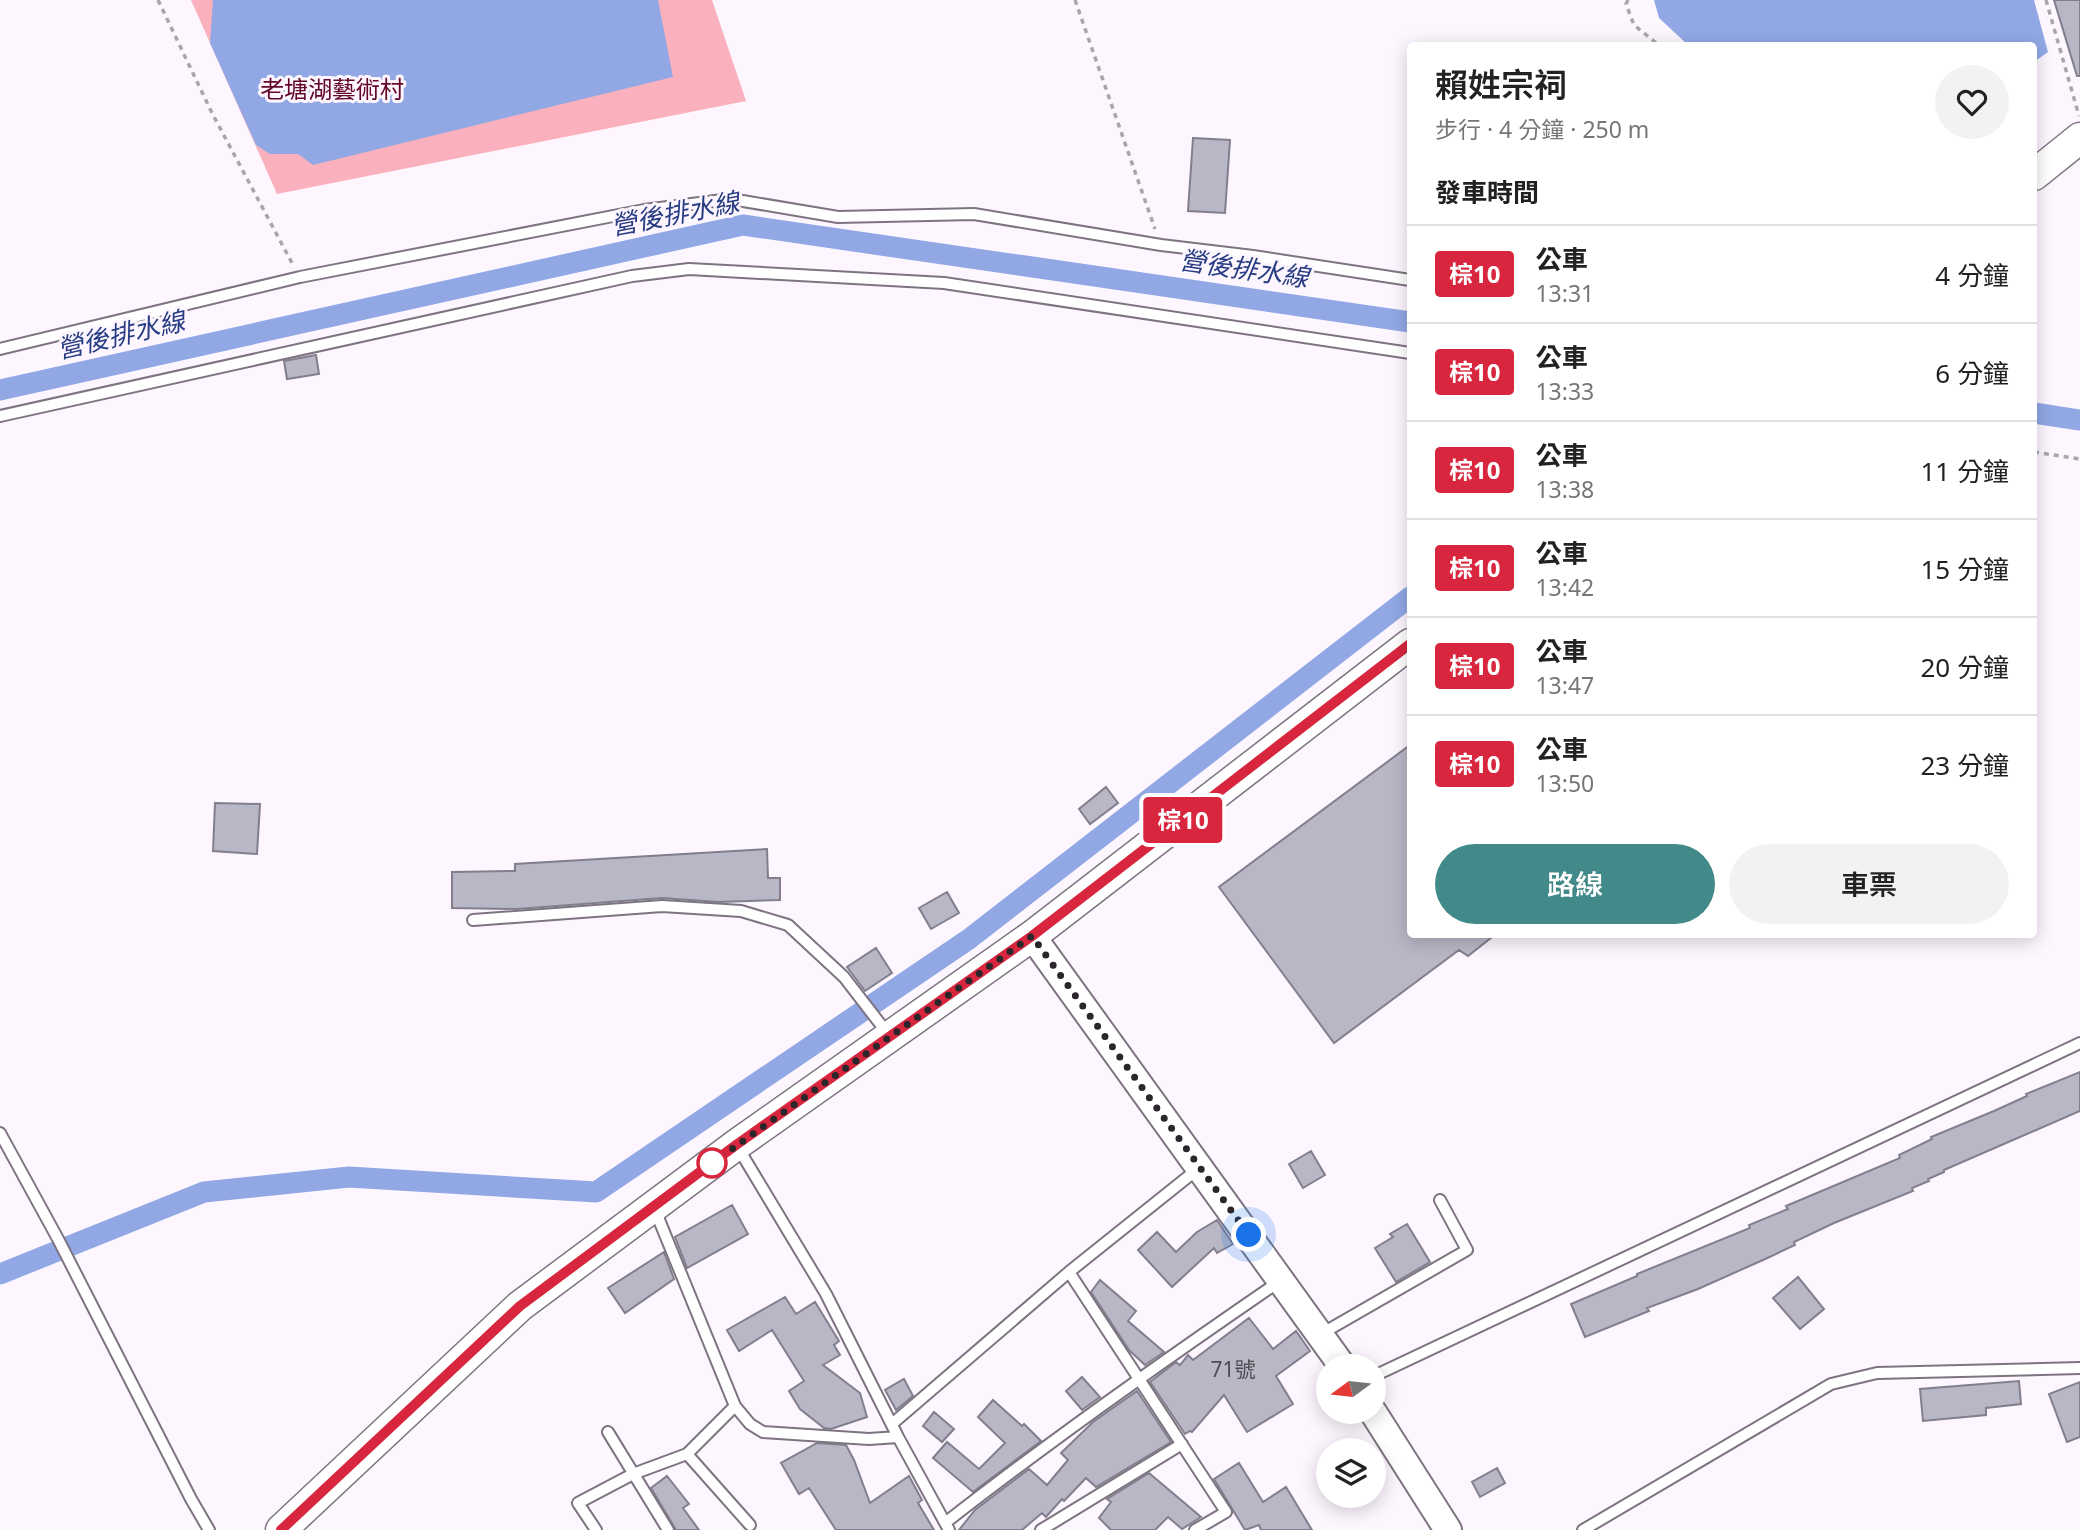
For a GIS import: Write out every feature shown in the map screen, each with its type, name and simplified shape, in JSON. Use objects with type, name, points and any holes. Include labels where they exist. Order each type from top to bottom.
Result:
[{"type":"main road","points":[[2037,173],[2080,138]]},
{"type":"main road","points":[[281,1530],[520,1306],[736,1145],[1032,936],[1407,646]]},
{"type":"street","points":[[1032,936],[1334,1354]]},
{"type":"street","points":[[1381,1424],[1448,1530]]},
{"type":"lane","points":[[0,349],[300,278],[644,210],[731,199],[838,217],[974,214],[1161,245],[1407,280]]},
{"type":"lane","points":[[0,416],[632,276],[689,269],[944,283],[1407,353]]},
{"type":"lane","points":[[473,920],[662,906],[741,911],[788,926],[844,977],[890,1036]]},
{"type":"lane","points":[[1386,1370],[2080,1043]]},
{"type":"lane","points":[[0,1133],[209,1530]]},
{"type":"lane","points":[[736,1145],[826,1294],[898,1437],[947,1526],[1036,1452],[1138,1378],[1282,1280]]},
{"type":"lane","points":[[892,1424],[1069,1272],[1199,1168]]},
{"type":"lane","points":[[1321,1334],[1467,1250],[1440,1200]]},
{"type":"lane","points":[[653,1205],[735,1406],[750,1424],[763,1432],[869,1439],[898,1437]]},
{"type":"lane","points":[[1069,1272],[1226,1512],[1195,1530]]},
{"type":"lane","points":[[1583,1530],[1830,1384],[1877,1373],[2080,1368]]},
{"type":"lane","points":[[596,1530],[578,1503],[633,1474],[687,1454],[735,1406]]},
{"type":"lane","points":[[608,1432],[668,1530]]},
{"type":"lane","points":[[1041,1530],[1182,1444]]},
{"type":"lane","points":[[687,1454],[750,1525]]},
{"type":"path","points":[[158,0],[212,113],[300,278]]},
{"type":"path","points":[[1074,0],[1161,245]]},
{"type":"path","points":[[1628,0],[1626,4],[1634,25],[1655,42]]},
{"type":"path","points":[[2046,0],[2080,119]]},
{"type":"path","points":[[2037,452],[2080,459]]},
{"type":"green space","name":"老塘湖藝術村","points":[[191,0],[712,0],[746,101],[277,194]]},
{"type":"water","name":"老塘湖藝術村","points":[[213,0],[658,0],[673,77],[313,165],[298,154],[270,154],[256,145],[210,43]]},
{"type":"water","points":[[1654,0],[2034,0],[2048,52],[2037,60],[2037,42],[1685,42],[1659,18]]},
{"type":"building","points":[[2054,0],[2080,0],[2080,76],[2077,76]]},
{"type":"building","points":[[1193,138],[1230,140],[1225,213],[1188,211]]},
{"type":"building","points":[[316,355],[319,374],[287,379],[284,361]]},
{"type":"building","points":[[1407,747],[1407,938],[1491,938],[1468,956],[1459,950],[1334,1043],[1219,887]]},
{"type":"building","points":[[1106,787],[1118,803],[1090,824],[1079,809]]},
{"type":"building","points":[[215,803],[260,804],[257,854],[213,851]]},
{"type":"building","points":[[767,849],[768,878],[780,878],[780,900],[719,902],[662,898],[517,909],[452,908],[452,872],[515,871],[515,864]]},
{"type":"building","points":[[947,892],[959,913],[931,929],[919,908]]},
{"type":"building","points":[[876,948],[892,973],[865,991],[847,967]]},
{"type":"building","points":[[2080,1072],[2080,1111],[1944,1170],[1928,1179],[1929,1181],[1912,1188],[1913,1191],[1834,1223],[1763,1260],[1585,1337],[1571,1304],[1750,1228],[1749,1225],[1788,1209],[1786,1206],[1900,1158],[1899,1155],[1932,1139],[1931,1137]]},
{"type":"building","points":[[1311,1151],[1325,1175],[1303,1188],[1289,1164]]},
{"type":"building","points":[[732,1205],[748,1234],[687,1268],[675,1237]]},
{"type":"building","points":[[1217,1220],[1233,1244],[1217,1253],[1214,1248],[1172,1287],[1138,1250],[1157,1232],[1176,1252],[1197,1232]]},
{"type":"building","points":[[1407,1224],[1430,1262],[1396,1282],[1375,1248],[1393,1237],[1390,1234]]},
{"type":"building","points":[[664,1252],[674,1279],[625,1313],[608,1288]]},
{"type":"building","points":[[1798,1277],[1824,1309],[1800,1329],[1773,1298]]},
{"type":"building","points":[[1100,1280],[1136,1311],[1128,1321],[1164,1352],[1145,1365],[1129,1350],[1091,1292]]},
{"type":"building","points":[[785,1297],[796,1314],[815,1302],[839,1341],[834,1345],[840,1355],[823,1365],[860,1393],[867,1417],[831,1429],[824,1428],[800,1409],[789,1391],[804,1381],[772,1330],[739,1351],[727,1330]]},
{"type":"building","points":[[1249,1318],[1273,1349],[1296,1331],[1310,1351],[1276,1376],[1293,1404],[1247,1432],[1224,1395],[1192,1432],[1185,1434],[1150,1382],[1176,1362],[1180,1365],[1188,1355],[1193,1360]]},
{"type":"building","points":[[1082,1377],[1100,1397],[1082,1410],[1066,1391]]},
{"type":"building","points":[[904,1379],[913,1396],[896,1410],[885,1390]]},
{"type":"building","points":[[2019,1381],[2021,1404],[1986,1408],[1986,1415],[1923,1421],[1920,1389]]},
{"type":"building","points":[[2080,1382],[2080,1437],[2067,1442],[2049,1394]]},
{"type":"building","points":[[1137,1391],[1171,1442],[1096,1487],[1086,1478],[1046,1517],[1042,1513],[1022,1530],[959,1530],[975,1510],[1029,1469],[1047,1485],[1068,1460],[1061,1453],[1093,1422]]},
{"type":"building","points":[[993,1400],[1041,1441],[973,1492],[933,1458],[947,1442],[979,1469],[1005,1443],[978,1417]]},
{"type":"building","points":[[934,1412],[954,1429],[942,1442],[923,1426]]},
{"type":"building","points":[[817,1443],[846,1445],[870,1503],[909,1476],[922,1500],[918,1503],[934,1530],[836,1530],[809,1488],[799,1494],[781,1463]]},
{"type":"building","points":[[1239,1463],[1263,1502],[1286,1487],[1312,1530],[1261,1530],[1259,1525],[1245,1530],[1214,1479]]},
{"type":"building","points":[[1497,1468],[1505,1483],[1480,1497],[1472,1482]]},
{"type":"building","points":[[1149,1473],[1201,1517],[1182,1529],[1168,1517],[1155,1530],[1111,1530],[1099,1518],[1111,1502],[1107,1499]]},
{"type":"building","points":[[667,1476],[689,1504],[683,1508],[699,1530],[676,1530],[651,1488]]},
{"type":"waterway","name":"營後排水線","points":[[0,390],[743,225],[1407,322]]},
{"type":"waterway","name":"營後排水線","points":[[2037,413],[2080,420]]},
{"type":"waterway","points":[[0,1274],[204,1192],[349,1177],[596,1192],[969,939],[1407,599]]},
{"type":"bus line","name":"棕10","points":[[281,1530],[520,1306],[736,1145],[1032,936],[1407,646]]},
{"type":"route","points":[[712,1163],[1032,936],[1249,1235]]}]
